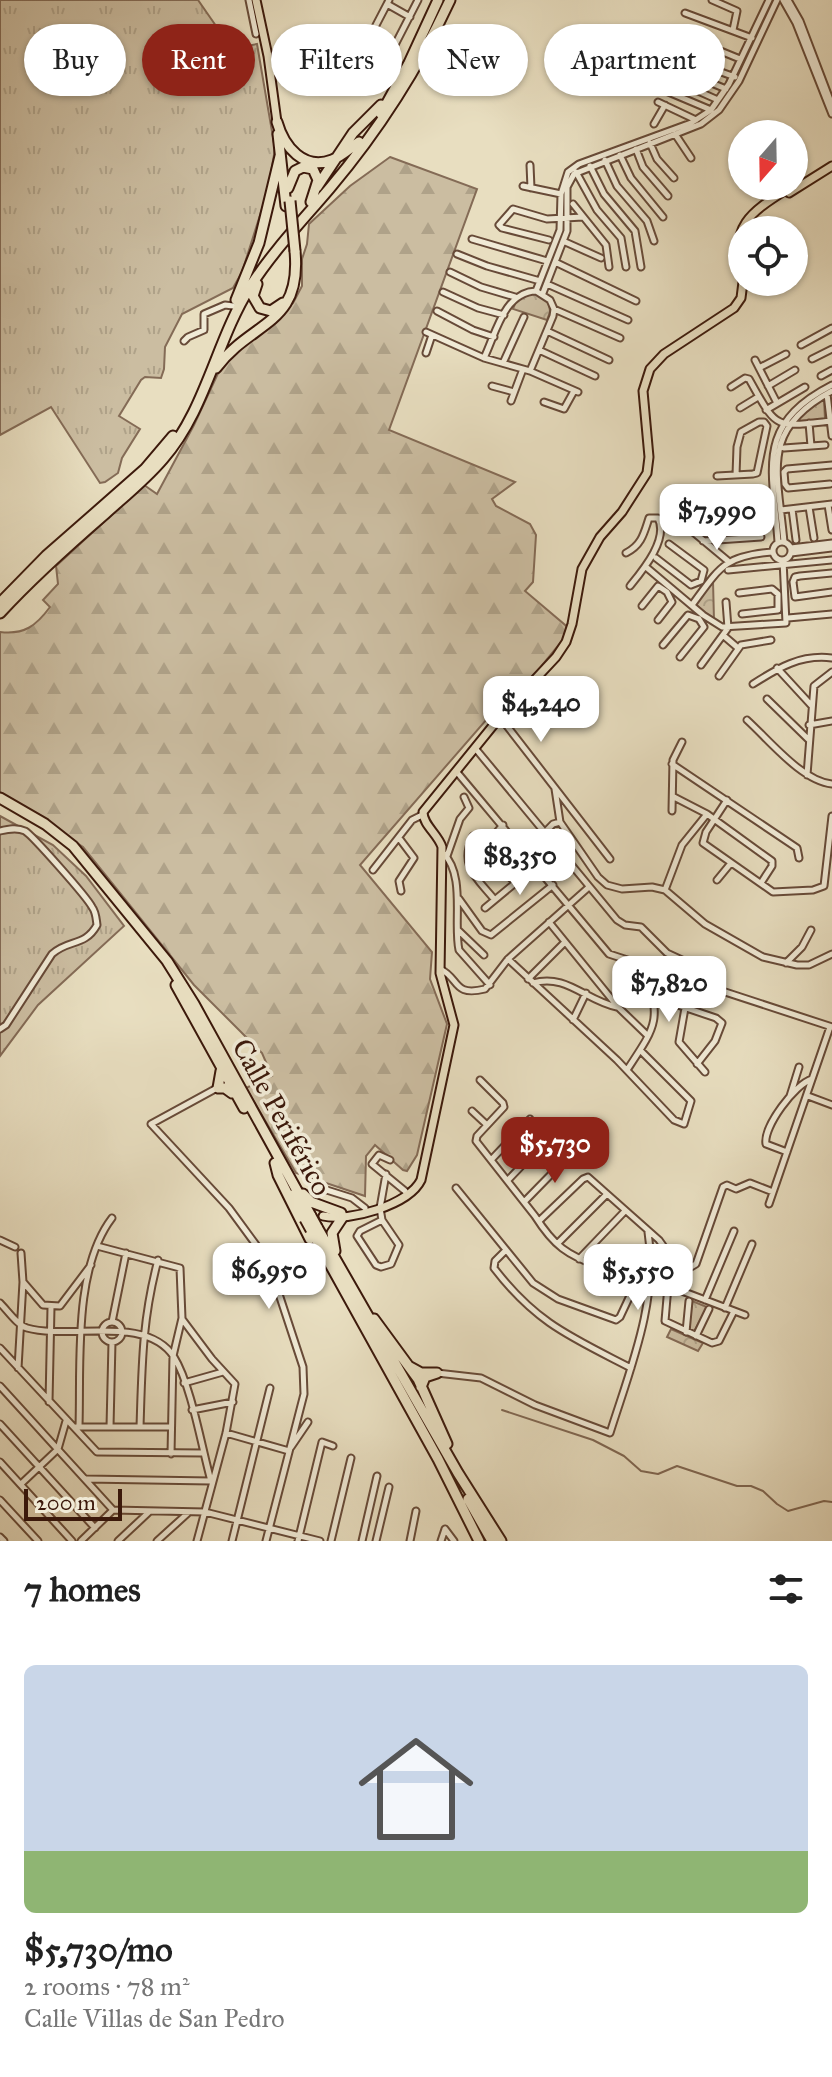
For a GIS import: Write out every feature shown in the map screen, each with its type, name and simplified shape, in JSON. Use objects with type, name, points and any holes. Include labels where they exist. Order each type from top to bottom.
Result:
[{"type":"highway","points":[[402,74],[438,0]]},
{"type":"highway","points":[[0,613],[40,571],[170,451],[186,425],[243,299],[273,255],[393,107],[427,49],[450,0]]},
{"type":"highway","points":[[311,202],[334,159],[353,133],[390,96]]},
{"type":"highway","points":[[0,603],[37,565],[125,492],[177,430],[235,303],[267,253],[359,142],[391,96]]},
{"type":"highway","points":[[209,376],[226,354],[286,306],[296,284],[281,134],[277,122]]},
{"type":"highway","points":[[277,122],[288,203]]},
{"type":"highway","points":[[282,150],[312,162],[334,159],[359,142]]},
{"type":"highway","points":[[235,303],[238,289],[259,243],[282,150]]},
{"type":"highway","points":[[288,188],[292,175],[303,167],[317,173],[317,187]]},
{"type":"highway","points":[[273,255],[253,296],[256,305],[265,310],[276,309],[288,295],[293,252]]},
{"type":"highway","name":"Calle Periférico","points":[[0,798],[45,824],[73,846],[167,961],[289,1177],[309,1224],[344,1273],[461,1478],[501,1541]]},
{"type":"highway","name":"Calle Periférico","points":[[0,805],[41,827],[82,861],[163,964],[438,1459],[479,1541]]},
{"type":"highway","points":[[220,1066],[218,1088],[228,1089],[240,1101]]},
{"type":"highway","points":[[289,1177],[294,1179],[311,1202],[341,1216],[331,1238],[344,1273]]},
{"type":"highway","points":[[357,1299],[421,1387],[469,1500],[492,1541]]},
{"type":"highway","points":[[409,1367],[421,1373],[437,1373]]},
{"type":"highway","points":[[421,1387],[425,1377],[437,1373]]},
{"type":"main road","points":[[256,0],[277,122]]},
{"type":"main road","points":[[808,177],[832,163]]},
{"type":"main road","points":[[808,178],[832,163]]},
{"type":"main road","points":[[750,216],[773,200]]},
{"type":"main road","points":[[756,216],[775,200]]},
{"type":"main road","points":[[341,1216],[380,1206],[405,1191],[417,1179],[449,1028],[448,1012],[436,973],[445,855],[439,838],[422,815],[424,808],[500,719],[558,658],[571,630],[582,569],[603,533],[650,469],[648,419],[643,391],[654,364],[664,354],[734,308],[742,296]]},
{"type":"main road","points":[[309,1224],[323,1216],[341,1216],[380,1206],[413,1191],[421,1180],[454,1025],[441,982],[441,907]]},
{"type":"street","points":[[249,0],[256,34]]},
{"type":"street","points":[[402,32],[418,0]]},
{"type":"street","points":[[712,0],[737,11],[733,30]]},
{"type":"street","points":[[544,282],[547,261],[564,217],[567,187],[576,172],[604,158],[620,155],[701,124],[713,116],[736,78],[769,0]]},
{"type":"street","points":[[540,292],[568,228],[561,194],[564,180],[571,169],[650,141],[711,110],[736,78],[740,59],[783,0]]},
{"type":"street","points":[[783,0],[800,21],[832,105]]},
{"type":"street","points":[[783,0],[796,23],[832,114]]},
{"type":"street","points":[[377,24],[388,2],[410,17]]},
{"type":"street","points":[[685,13],[754,39]]},
{"type":"street","points":[[725,53],[740,59]]},
{"type":"street","points":[[725,74],[736,78]]},
{"type":"street","points":[[678,96],[711,110]]},
{"type":"street","points":[[709,96],[718,100]]},
{"type":"street","points":[[654,124],[662,104],[696,120]]},
{"type":"street","points":[[675,134],[691,158]]},
{"type":"street","points":[[650,141],[657,159],[674,178]]},
{"type":"street","points":[[636,149],[645,170],[668,196]]},
{"type":"street","points":[[620,155],[631,178],[663,217]]},
{"type":"street","points":[[604,158],[617,186],[647,221],[654,241]]},
{"type":"street","points":[[530,165],[531,188]]},
{"type":"street","points":[[590,166],[604,194],[635,231],[641,267]]},
{"type":"street","points":[[576,172],[597,210],[621,238],[626,267]]},
{"type":"street","points":[[523,186],[561,194]]},
{"type":"street","points":[[573,204],[606,245],[609,267]]},
{"type":"street","points":[[549,240],[499,225],[513,209],[547,219],[583,217]]},
{"type":"street","points":[[472,239],[547,261]]},
{"type":"street","points":[[563,241],[601,258]]},
{"type":"street","points":[[457,254],[483,265],[544,282],[628,320]]},
{"type":"street","points":[[555,262],[636,301]]},
{"type":"street","points":[[450,272],[481,287],[515,297],[540,292],[550,300],[554,309],[530,371]]},
{"type":"street","points":[[443,292],[478,308],[504,315]]},
{"type":"street","points":[[484,358],[515,297]]},
{"type":"street","points":[[184,341],[204,330],[204,314],[235,303]]},
{"type":"street","points":[[554,309],[620,338]]},
{"type":"street","points":[[437,311],[494,337]]},
{"type":"street","points":[[503,363],[524,317]]},
{"type":"street","points":[[801,345],[832,328]]},
{"type":"street","points":[[547,331],[609,360]]},
{"type":"street","points":[[426,353],[429,334],[484,358],[530,371],[576,391],[564,409],[544,402]]},
{"type":"street","points":[[812,359],[832,349]]},
{"type":"street","points":[[539,350],[595,376]]},
{"type":"street","points":[[759,368],[786,354]]},
{"type":"street","points":[[755,360],[777,403]]},
{"type":"street","points":[[511,401],[523,369]]},
{"type":"street","points":[[768,386],[795,370]]},
{"type":"street","points":[[821,376],[832,370]]},
{"type":"street","points":[[731,387],[747,378],[770,417],[787,423],[830,421]]},
{"type":"street","points":[[492,386],[514,392]]},
{"type":"street","points":[[766,410],[805,387]]},
{"type":"street","points":[[830,390],[832,436]]},
{"type":"street","points":[[787,423],[830,390]]},
{"type":"street","points":[[830,390],[800,405],[787,423],[774,454],[772,505],[781,542],[791,550],[832,546]]},
{"type":"street","points":[[740,408],[758,397]]},
{"type":"street","points":[[717,476],[736,475],[757,473],[767,426],[762,421],[741,432],[736,475]]},
{"type":"street","points":[[809,423],[811,446]]},
{"type":"street","points":[[784,448],[825,445]]},
{"type":"street","points":[[760,451],[774,454]]},
{"type":"street","points":[[692,605],[704,583],[728,561],[772,552],[781,542],[781,480],[774,454]]},
{"type":"street","points":[[781,480],[787,469],[832,465]]},
{"type":"street","points":[[781,480],[791,488],[830,484]]},
{"type":"street","points":[[728,561],[692,531],[688,506],[691,501],[761,496],[772,505]]},
{"type":"street","points":[[689,521],[764,516],[772,505]]},
{"type":"street","points":[[781,510],[830,505],[832,530]]},
{"type":"street","points":[[809,507],[814,538]]},
{"type":"street","points":[[792,509],[796,540]]},
{"type":"street","points":[[626,553],[644,536],[649,518],[658,518],[660,536],[646,567],[630,586]]},
{"type":"street","points":[[703,541],[761,537]]},
{"type":"street","points":[[669,544],[704,570],[704,583]]},
{"type":"street","points":[[791,550],[783,562],[793,595],[832,592]]},
{"type":"street","points":[[772,552],[783,562]]},
{"type":"street","points":[[656,558],[691,585],[704,583]]},
{"type":"street","points":[[728,570],[783,562],[832,560]]},
{"type":"street","points":[[646,567],[692,605],[701,617],[704,627],[680,657]]},
{"type":"street","points":[[786,621],[789,588],[795,577],[832,573]]},
{"type":"street","points":[[642,606],[658,586],[669,589]]},
{"type":"street","points":[[658,620],[673,600],[669,589]]},
{"type":"street","points":[[739,593],[774,589],[778,592],[779,608],[776,611],[742,614]]},
{"type":"street","points":[[779,599],[787,599]]},
{"type":"street","points":[[701,665],[728,628],[726,602]]},
{"type":"street","points":[[663,645],[688,615],[728,628],[832,614]]},
{"type":"street","points":[[724,636],[738,648]]},
{"type":"street","points":[[719,676],[738,648],[744,644],[771,640]]},
{"type":"street","points":[[753,684],[777,668],[810,657],[832,658]]},
{"type":"street","points":[[777,668],[811,705]]},
{"type":"street","points":[[807,775],[814,686],[832,672]]},
{"type":"street","points":[[825,676],[832,681]]},
{"type":"street","points":[[767,699],[808,739]]},
{"type":"street","points":[[500,719],[571,805],[610,859]]},
{"type":"street","points":[[747,720],[807,775],[820,783],[832,784]]},
{"type":"street","points":[[809,725],[832,721]]},
{"type":"street","points":[[672,811],[672,764],[682,742]]},
{"type":"street","points":[[475,748],[620,923],[641,927],[667,953],[695,966],[698,974],[695,984]]},
{"type":"street","points":[[672,764],[797,848],[799,858]]},
{"type":"street","points":[[456,770],[537,865],[604,951],[695,984],[831,1027],[769,1204]]},
{"type":"street","points":[[555,789],[560,822],[598,877],[607,885],[622,889],[652,887],[665,890],[705,924],[753,953],[786,963],[809,965],[832,954]]},
{"type":"street","points":[[464,797],[469,808],[460,819],[445,855],[458,899],[459,950],[490,985]]},
{"type":"street","points":[[674,797],[707,814],[772,861],[761,883]]},
{"type":"street","points":[[727,800],[706,832],[703,843],[776,892],[813,890],[824,886],[832,816]]},
{"type":"street","points":[[665,890],[682,845],[707,814]]},
{"type":"street","points":[[373,870],[412,820],[422,815]]},
{"type":"street","points":[[526,852],[560,822]]},
{"type":"street","points":[[489,851],[491,839],[503,825]]},
{"type":"street","points":[[0,831],[18,829],[36,841],[86,897],[95,911],[97,925],[85,940],[58,948],[52,954],[6,1025],[0,1029]]},
{"type":"street","points":[[494,899],[469,868],[466,859],[473,836],[515,883]]},
{"type":"street","points":[[399,838],[414,858],[399,881],[401,891]]},
{"type":"street","points":[[717,880],[731,863]]},
{"type":"street","points":[[485,908],[537,865]]},
{"type":"street","points":[[458,899],[482,931],[491,935],[553,885]]},
{"type":"street","points":[[440,969],[446,971],[457,987],[464,990],[480,990],[490,985],[508,959],[589,887]]},
{"type":"street","points":[[549,922],[618,1007],[648,1036]]},
{"type":"street","points":[[459,930],[484,955]]},
{"type":"street","points":[[786,963],[802,947],[811,930]]},
{"type":"street","points":[[530,981],[564,943]]},
{"type":"street","points":[[508,959],[627,1070],[674,1120],[684,1124],[691,1101],[640,1050]]},
{"type":"street","points":[[627,1070],[648,1036],[656,1015],[646,967]]},
{"type":"street","points":[[530,981],[552,980],[618,1007]]},
{"type":"street","points":[[573,1021],[586,993]]},
{"type":"street","points":[[654,997],[716,1018],[722,1023],[715,1041],[697,1064]]},
{"type":"street","points":[[685,1008],[679,1042],[705,1072]]},
{"type":"street","points":[[788,1101],[799,1067]]},
{"type":"street","points":[[787,1152],[764,1142],[772,1120],[803,1083],[812,1079]]},
{"type":"street","points":[[480,1080],[503,1103],[503,1109],[476,1139],[543,1230],[569,1255],[600,1267]]},
{"type":"street","points":[[218,1088],[151,1124],[229,1208],[268,1264],[303,1367],[305,1381],[266,1541]]},
{"type":"street","points":[[808,1096],[832,1105]]},
{"type":"street","points":[[472,1111],[487,1125]]},
{"type":"street","points":[[491,1160],[530,1119]]},
{"type":"street","points":[[508,1180],[549,1137]]},
{"type":"street","points":[[390,1160],[379,1155],[372,1162],[405,1191]]},
{"type":"street","points":[[524,1201],[569,1156]]},
{"type":"street","points":[[382,1220],[358,1233],[358,1238],[379,1266],[391,1264],[399,1245],[382,1220],[380,1206],[386,1174]]},
{"type":"street","points":[[539,1221],[588,1177],[659,1240],[669,1254],[691,1267],[696,1264],[723,1187],[727,1185],[736,1189],[750,1183],[773,1192]]},
{"type":"street","points":[[314,1186],[352,1198],[365,1208]]},
{"type":"street","points":[[456,1188],[533,1283],[545,1293],[612,1320],[620,1317],[635,1285],[650,1279],[745,1315]]},
{"type":"street","points":[[558,1243],[607,1194]]},
{"type":"street","points":[[579,1259],[625,1211]]},
{"type":"street","points":[[79,1426],[81,1310],[97,1246],[112,1218]]},
{"type":"street","points":[[705,1300],[734,1231]]},
{"type":"street","points":[[437,1373],[481,1378],[547,1411],[610,1433],[644,1318],[650,1279],[648,1232]]},
{"type":"street","points":[[0,1240],[15,1247]]},
{"type":"street","points":[[725,1308],[752,1244]]},
{"type":"street","points":[[97,1246],[180,1268],[182,1318],[173,1356],[171,1454]]},
{"type":"street","points":[[506,1250],[495,1261],[494,1268],[513,1293],[538,1317],[631,1368]]},
{"type":"street","points":[[18,1369],[23,1282],[21,1253]]},
{"type":"street","points":[[112,1322],[126,1253]]},
{"type":"street","points":[[748,1254],[749,1263]]},
{"type":"street","points":[[140,1427],[142,1334],[158,1260]]},
{"type":"street","points":[[23,1282],[43,1305],[60,1306],[92,1264]]},
{"type":"street","points":[[668,1286],[665,1321],[716,1344],[734,1311]]},
{"type":"street","points":[[686,1332],[689,1301]]},
{"type":"street","points":[[0,1303],[21,1324],[50,1331],[142,1334],[162,1345],[173,1356],[184,1383],[211,1481]]},
{"type":"street","points":[[49,1403],[51,1307]]},
{"type":"street","points":[[696,1336],[709,1309]]},
{"type":"street","points":[[182,1318],[223,1372],[235,1382],[226,1433],[197,1541]]},
{"type":"street","points":[[112,1322],[119,1325],[122,1332],[119,1339],[112,1342],[105,1339],[102,1332],[105,1325],[112,1322]]},
{"type":"street","points":[[110,1427],[112,1342]]},
{"type":"street","points":[[0,1348],[97,1452],[203,1453]]},
{"type":"street","points":[[184,1383],[223,1372]]},
{"type":"street","points":[[0,1386],[113,1510],[205,1512],[299,1539],[320,1541]]},
{"type":"street","points":[[232,1541],[270,1388]]},
{"type":"street","points":[[192,1410],[233,1402]]},
{"type":"street","points":[[21,1484],[58,1449],[66,1421]]},
{"type":"street","points":[[290,1449],[308,1422]]},
{"type":"street","points":[[0,1424],[95,1528]]},
{"type":"street","points":[[71,1427],[171,1427]]},
{"type":"street","points":[[226,1433],[290,1449]]},
{"type":"street","points":[[299,1539],[322,1442],[333,1446]]},
{"type":"street","points":[[331,1541],[351,1458]]},
{"type":"street","points":[[0,1462],[72,1541]]},
{"type":"street","points":[[362,1541],[377,1476]]},
{"type":"street","points":[[86,1479],[211,1481]]},
{"type":"street","points":[[376,1541],[389,1487]]},
{"type":"street","points":[[0,1500],[38,1541]]},
{"type":"street","points":[[81,1541],[113,1510]]},
{"type":"street","points":[[410,1541],[416,1511]]},
{"type":"street","points":[[118,1541],[150,1512]]},
{"type":"street","points":[[157,1541],[188,1513]]},
{"type":"street","points":[[441,1541],[445,1529],[454,1541]]},
{"type":"green space","points":[[0,0],[198,0],[215,24],[142,24],[142,96],[255,96],[257,44],[275,149],[268,190],[242,272],[233,288],[182,314],[165,347],[161,378],[145,377],[141,380],[119,416],[140,429],[122,458],[118,473],[105,482],[100,483],[51,407],[0,435]]},
{"type":"green space","points":[[390,157],[477,189],[389,430],[515,482],[492,499],[496,506],[530,524],[536,535],[533,582],[525,591],[571,630],[507,708],[500,704],[360,865],[432,952],[430,979],[447,1024],[417,1155],[407,1171],[375,1145],[366,1156],[365,1196],[296,1173],[246,1088],[272,1076],[262,1053],[194,985],[83,847],[0,792],[0,632],[23,630],[40,619],[50,607],[43,600],[58,584],[56,566],[144,485],[157,494],[227,354],[293,303],[302,286],[302,259],[309,224],[350,186]]},
{"type":"green space","points":[[535,293],[549,303],[547,320],[513,309],[517,299]]},
{"type":"green space","points":[[824,398],[825,419],[797,422],[795,419],[804,409]]},
{"type":"green space","points":[[713,581],[714,620],[695,604]]},
{"type":"green space","points":[[0,816],[53,845],[86,876],[124,926],[38,1005],[0,1056]]},
{"type":"green space","points":[[692,1301],[707,1307],[694,1332],[689,1330]]},
{"type":"green space","points":[[671,1329],[703,1343],[698,1351],[667,1337]]},
{"type":"waterway","points":[[502,1410],[593,1440],[624,1456],[641,1471],[658,1474],[677,1466],[737,1486],[751,1486],[763,1491],[788,1511],[824,1501],[832,1502]]}]
